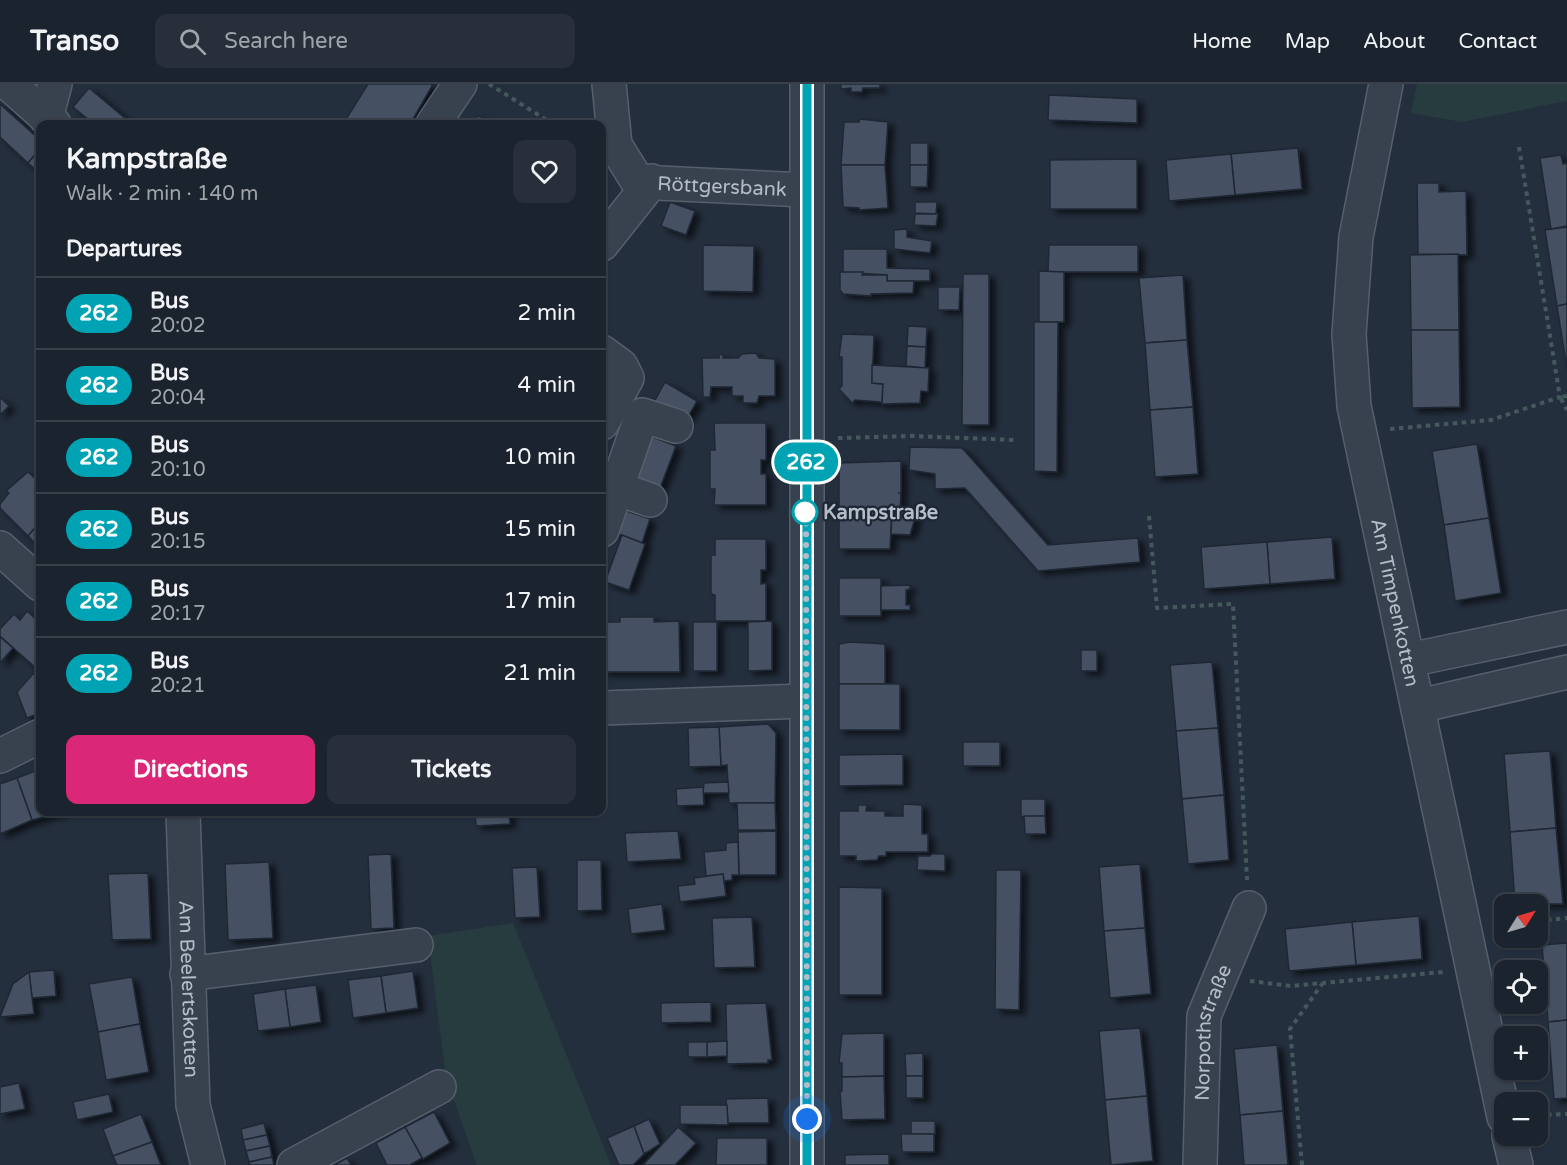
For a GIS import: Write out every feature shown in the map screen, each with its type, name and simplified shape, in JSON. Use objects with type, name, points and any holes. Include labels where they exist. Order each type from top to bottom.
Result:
[{"type":"street","points":[[9,84],[49,120]]},
{"type":"street","points":[[50,120],[55,84]]},
{"type":"street","points":[[436,120],[460,84]]},
{"type":"street","points":[[606,238],[645,181],[615,145],[609,84]]},
{"type":"street","points":[[807,84],[805,190],[807,1165]]},
{"type":"street","name":"Am Timpenkotten","points":[[1386,84],[1355,248],[1349,334],[1354,406],[1499,1092]]},
{"type":"street","name":"Röttgersbank","points":[[645,181],[805,190]]},
{"type":"street","points":[[606,355],[621,366],[627,378],[606,416]]},
{"type":"street","points":[[606,518],[642,414],[676,426]]},
{"type":"street","points":[[616,488],[650,500]]},
{"type":"street","points":[[0,548],[36,580]]},
{"type":"street","points":[[1409,660],[1567,627]]},
{"type":"street","points":[[1419,706],[1567,672]]},
{"type":"street","points":[[606,708],[805,701]]},
{"type":"street","points":[[0,756],[36,738]]},
{"type":"street","name":"Am Beelertskotten","points":[[183,816],[193,1105],[208,1165]]},
{"type":"street","name":"Norpothstraße","points":[[1200,1165],[1204,1016],[1249,908]]},
{"type":"street","points":[[187,974],[416,945]]},
{"type":"street","points":[[294,1165],[439,1087]]},
{"type":"street","points":[[1511,1146],[1516,1165]]},
{"type":"path","points":[[488,84],[546,120]]},
{"type":"path","points":[[1519,147],[1560,398],[1567,410]]},
{"type":"path","points":[[1359,432],[1491,420],[1567,396]]},
{"type":"path","points":[[807,438],[913,436],[1014,440]]},
{"type":"path","points":[[1149,516],[1156,608],[1233,604],[1249,908]]},
{"type":"path","points":[[1548,920],[1567,918]]},
{"type":"path","points":[[1219,977],[1291,986],[1473,969]]},
{"type":"path","points":[[1302,1165],[1290,1029],[1322,983]]},
{"type":"path","points":[[1548,1114],[1567,1114]]},
{"type":"green space","points":[[1417,84],[1567,84],[1567,101],[1462,122],[1411,113]]},
{"type":"green space","points":[[513,923],[611,1165],[477,1165],[446,1078],[428,936]]},
{"type":"building","points":[[368,84],[433,84],[412,120],[346,120]]},
{"type":"building","points":[[841,84],[880,84],[880,88],[863,88],[862,92],[851,92],[851,88],[841,89]]},
{"type":"building","points":[[89,88],[127,120],[89,120],[73,107]]},
{"type":"building","points":[[1049,95],[1137,99],[1137,123],[1048,120]]},
{"type":"building","points":[[0,104],[36,136],[36,154],[28,163],[0,137]]},
{"type":"building","points":[[477,116],[487,120],[474,120]]},
{"type":"building","points":[[860,119],[888,122],[885,165],[841,165],[844,122],[859,122]]},
{"type":"building","points":[[910,143],[928,143],[928,165],[910,165]]},
{"type":"building","points":[[1298,148],[1302,189],[1235,195],[1231,154]]},
{"type":"building","points":[[36,154],[36,170],[28,163]]},
{"type":"building","points":[[1231,154],[1235,195],[1169,201],[1166,160]]},
{"type":"building","points":[[1561,155],[1563,164],[1567,163],[1567,226],[1551,229],[1540,158]]},
{"type":"building","points":[[1137,159],[1137,209],[1050,209],[1050,160]]},
{"type":"building","points":[[841,165],[885,165],[888,208],[859,210],[859,208],[843,207]]},
{"type":"building","points":[[910,165],[928,165],[927,187],[910,187]]},
{"type":"building","points":[[1417,183],[1439,183],[1439,192],[1466,191],[1467,255],[1418,254]]},
{"type":"building","points":[[670,202],[695,211],[686,235],[661,226]]},
{"type":"building","points":[[915,202],[937,202],[936,214],[915,213]]},
{"type":"building","points":[[915,214],[938,214],[936,226],[914,225]]},
{"type":"building","points":[[1567,227],[1567,304],[1557,306],[1545,230]]},
{"type":"building","points":[[907,229],[907,237],[932,241],[930,253],[894,249],[894,230]]},
{"type":"building","points":[[703,245],[754,246],[753,292],[703,291]]},
{"type":"building","points":[[1049,245],[1138,245],[1138,272],[1048,272]]},
{"type":"building","points":[[843,249],[887,249],[887,268],[930,269],[930,281],[887,281],[887,275],[840,272],[843,271]]},
{"type":"building","points":[[1458,254],[1459,330],[1411,330],[1410,255]]},
{"type":"building","points":[[1039,271],[1064,272],[1064,322],[1039,322]]},
{"type":"building","points":[[840,272],[887,275],[887,281],[914,281],[913,293],[871,294],[871,296],[843,294],[840,290]]},
{"type":"building","points":[[963,274],[989,274],[989,425],[962,425]]},
{"type":"building","points":[[1183,275],[1187,340],[1145,343],[1139,278]]},
{"type":"building","points":[[938,287],[960,287],[959,310],[938,310]]},
{"type":"building","points":[[1567,304],[1567,369],[1557,306]]},
{"type":"building","points":[[1034,322],[1058,322],[1057,472],[1034,471]]},
{"type":"building","points":[[908,326],[927,327],[926,347],[907,346]]},
{"type":"building","points":[[1411,330],[1459,330],[1460,407],[1412,408]]},
{"type":"building","points":[[842,334],[874,335],[872,383],[883,384],[882,404],[855,400],[852,403],[839,389],[842,386],[842,357],[839,357]]},
{"type":"building","points":[[1187,340],[1193,407],[1150,410],[1145,343]]},
{"type":"building","points":[[907,346],[926,347],[925,368],[906,366]]},
{"type":"building","points":[[756,353],[759,358],[775,359],[775,396],[759,396],[757,403],[743,403],[743,396],[732,396],[732,387],[711,387],[710,397],[703,397],[702,358],[719,358],[719,355],[723,354],[723,358],[738,358],[742,354]]},
{"type":"building","points":[[872,365],[929,368],[928,392],[921,391],[920,403],[882,404],[883,384],[872,383]]},
{"type":"building","points":[[606,366],[615,372],[606,391]]},
{"type":"building","points":[[665,382],[697,401],[685,422],[653,404]]},
{"type":"building","points":[[0,397],[9,406],[0,415]]},
{"type":"building","points":[[1193,407],[1198,474],[1155,477],[1150,410]]},
{"type":"building","points":[[714,423],[766,423],[766,460],[761,460],[761,474],[766,474],[766,505],[714,505],[715,489],[710,489],[710,450],[715,450]]},
{"type":"building","points":[[642,433],[676,446],[659,491],[625,478]]},
{"type":"building","points":[[1477,444],[1489,518],[1444,525],[1432,451]]},
{"type":"building","points":[[910,447],[962,448],[1048,545],[1138,538],[1140,562],[1038,571],[965,488],[935,489],[935,474],[909,470]]},
{"type":"building","points":[[901,461],[900,511],[839,511],[839,463]]},
{"type":"building","points":[[28,472],[36,479],[36,527],[28,536],[0,508],[0,504],[9,493],[6,491]]},
{"type":"building","points":[[615,507],[650,519],[642,543],[608,530]]},
{"type":"building","points":[[839,511],[892,512],[890,549],[839,549]]},
{"type":"building","points":[[900,511],[916,515],[910,535],[891,534],[892,512]]},
{"type":"building","points":[[1489,518],[1501,593],[1455,601],[1444,525]]},
{"type":"building","points":[[36,527],[36,544],[28,536]]},
{"type":"building","points":[[622,535],[645,544],[629,590],[606,582]]},
{"type":"building","points":[[1332,537],[1335,579],[1270,584],[1267,542]]},
{"type":"building","points":[[715,539],[766,539],[766,570],[761,570],[761,584],[766,583],[766,621],[715,621],[715,595],[711,594],[711,555],[715,555]]},
{"type":"building","points":[[1267,542],[1270,584],[1204,589],[1201,547]]},
{"type":"building","points":[[839,578],[881,578],[881,616],[839,616]]},
{"type":"building","points":[[910,585],[910,589],[906,590],[906,605],[910,605],[910,610],[881,610],[881,586]]},
{"type":"building","points":[[27,611],[36,619],[36,668],[0,636],[0,629],[14,614],[20,620]]},
{"type":"building","points":[[620,617],[654,617],[654,622],[679,621],[680,672],[606,672],[606,622],[620,622]]},
{"type":"building","points":[[772,621],[772,670],[748,671],[748,622]]},
{"type":"building","points":[[693,622],[717,622],[717,671],[693,671]]},
{"type":"building","points":[[0,637],[13,648],[0,663]]},
{"type":"building","points":[[850,642],[885,644],[885,684],[839,684],[839,644]]},
{"type":"building","points":[[1081,650],[1097,650],[1097,671],[1081,671]]},
{"type":"building","points":[[1212,662],[1218,728],[1176,731],[1170,665]]},
{"type":"building","points":[[36,671],[36,715],[27,718],[17,692]]},
{"type":"building","points":[[839,684],[900,684],[900,730],[839,730]]},
{"type":"building","points":[[768,724],[776,733],[775,803],[729,803],[727,765],[721,766],[719,727]]},
{"type":"building","points":[[719,727],[721,766],[689,767],[688,728]]},
{"type":"building","points":[[1218,728],[1224,795],[1182,799],[1176,731]]},
{"type":"building","points":[[963,742],[1000,742],[1000,766],[963,766]]},
{"type":"building","points":[[1550,751],[1556,828],[1510,832],[1504,754]]},
{"type":"building","points":[[903,754],[903,785],[839,786],[839,755]]},
{"type":"building","points":[[35,771],[36,816],[48,816],[32,820],[17,778]]},
{"type":"building","points":[[17,778],[32,820],[0,834],[0,784]]},
{"type":"building","points":[[728,782],[729,793],[703,793],[704,783]]},
{"type":"building","points":[[703,787],[704,805],[677,806],[676,789]]},
{"type":"building","points":[[1224,795],[1229,860],[1188,864],[1182,799]]},
{"type":"building","points":[[1021,799],[1045,799],[1045,816],[1021,817]]},
{"type":"building","points":[[737,803],[775,803],[776,830],[738,830]]},
{"type":"building","points":[[903,804],[922,805],[922,834],[928,834],[928,852],[886,852],[886,856],[879,856],[877,860],[856,861],[856,856],[839,856],[839,811],[858,811],[858,805],[867,805],[866,811],[885,811],[885,816],[903,816]]},
{"type":"building","points":[[475,816],[509,816],[510,824],[476,826]]},
{"type":"building","points":[[1024,816],[1045,816],[1046,834],[1025,834]]},
{"type":"building","points":[[1556,828],[1563,904],[1548,904],[1548,894],[1514,894],[1510,832]]},
{"type":"building","points":[[678,831],[681,859],[627,862],[625,833]]},
{"type":"building","points":[[776,831],[776,875],[739,875],[738,832]]},
{"type":"building","points":[[738,842],[739,875],[732,875],[732,880],[724,881],[723,874],[706,876],[704,852],[726,850],[726,843]]},
{"type":"building","points":[[391,854],[394,928],[371,929],[368,855]]},
{"type":"building","points":[[945,854],[945,871],[917,870],[918,856]]},
{"type":"building","points":[[577,860],[601,860],[602,910],[577,911]]},
{"type":"building","points":[[269,862],[273,938],[228,940],[225,864]]},
{"type":"building","points":[[1140,864],[1145,928],[1104,931],[1099,867]]},
{"type":"building","points":[[537,867],[540,917],[515,918],[512,868]]},
{"type":"building","points":[[996,870],[1021,870],[1019,1010],[995,1009]]},
{"type":"building","points":[[148,873],[151,939],[110,940],[112,939],[108,874]]},
{"type":"building","points":[[723,874],[726,896],[680,902],[678,886],[695,884],[694,878]]},
{"type":"building","points":[[839,887],[882,888],[882,995],[839,995]]},
{"type":"building","points":[[662,904],[665,930],[631,934],[628,909]]},
{"type":"building","points":[[1419,916],[1422,959],[1356,965],[1352,922]]},
{"type":"building","points":[[752,917],[755,967],[714,968],[712,918]]},
{"type":"building","points":[[1352,922],[1356,965],[1289,971],[1285,929]]},
{"type":"building","points":[[1145,928],[1151,994],[1110,998],[1104,931]]},
{"type":"building","points":[[1567,943],[1567,1020],[1548,1022],[1548,960],[1543,960],[1542,948],[1548,948],[1548,945]]},
{"type":"building","points":[[54,970],[56,996],[32,998],[29,972]]},
{"type":"building","points":[[413,971],[418,1008],[386,1013],[381,976]]},
{"type":"building","points":[[29,972],[34,1014],[0,1017],[13,984]]},
{"type":"building","points":[[381,976],[386,1013],[353,1018],[348,980]]},
{"type":"building","points":[[132,977],[140,1024],[98,1032],[89,984]]},
{"type":"building","points":[[316,985],[321,1022],[290,1027],[285,989]]},
{"type":"building","points":[[285,989],[290,1027],[258,1031],[253,994]]},
{"type":"building","points":[[711,1002],[711,1022],[661,1023],[661,1003]]},
{"type":"building","points":[[766,1003],[772,1060],[768,1060],[768,1063],[727,1064],[726,1004]]},
{"type":"building","points":[[1567,1020],[1567,1098],[1554,1099],[1548,1022]]},
{"type":"building","points":[[140,1024],[149,1072],[106,1080],[98,1032]]},
{"type":"building","points":[[1140,1028],[1147,1096],[1105,1100],[1099,1031]]},
{"type":"building","points":[[884,1033],[884,1076],[842,1077],[842,1063],[839,1063],[842,1034]]},
{"type":"building","points":[[727,1041],[727,1056],[707,1057],[707,1042]]},
{"type":"building","points":[[688,1042],[707,1042],[707,1057],[688,1057]]},
{"type":"building","points":[[1277,1045],[1283,1111],[1240,1115],[1234,1049]]},
{"type":"building","points":[[923,1053],[923,1076],[906,1076],[905,1054]]},
{"type":"building","points":[[884,1076],[885,1119],[842,1120],[840,1091],[842,1091],[842,1077]]},
{"type":"building","points":[[906,1076],[923,1076],[923,1098],[906,1098]]},
{"type":"building","points":[[19,1083],[25,1109],[0,1114],[0,1087]]},
{"type":"building","points":[[109,1094],[113,1112],[77,1120],[73,1102]]},
{"type":"building","points":[[1147,1096],[1153,1161],[1111,1165],[1105,1100]]},
{"type":"building","points":[[768,1098],[769,1123],[728,1123],[726,1099]]},
{"type":"building","points":[[680,1105],[727,1105],[728,1125],[680,1124]]},
{"type":"building","points":[[1283,1111],[1288,1165],[1244,1165],[1240,1115]]},
{"type":"building","points":[[434,1112],[450,1143],[423,1159],[405,1127]]},
{"type":"building","points":[[141,1114],[152,1142],[113,1156],[103,1129]]},
{"type":"building","points":[[649,1119],[660,1144],[644,1154],[634,1126]]},
{"type":"building","points":[[911,1121],[935,1121],[935,1134],[911,1134]]},
{"type":"building","points":[[264,1123],[267,1135],[243,1140],[241,1129]]},
{"type":"building","points":[[634,1126],[644,1154],[633,1165],[619,1165],[607,1138]]},
{"type":"building","points":[[405,1127],[422,1158],[410,1165],[387,1165],[376,1143]]},
{"type":"building","points":[[678,1127],[696,1143],[675,1165],[643,1165]]},
{"type":"building","points":[[901,1134],[934,1134],[934,1152],[902,1152]]},
{"type":"building","points":[[267,1135],[270,1146],[246,1151],[243,1140]]},
{"type":"building","points":[[717,1138],[767,1138],[767,1165],[716,1165]]},
{"type":"building","points":[[152,1142],[161,1165],[117,1165],[113,1156]]},
{"type":"building","points":[[270,1146],[272,1157],[249,1162],[246,1151]]},
{"type":"building","points":[[889,1154],[889,1165],[845,1165],[845,1155]]},
{"type":"building","points":[[272,1157],[274,1165],[250,1165],[249,1162]]},
{"type":"building","points":[[347,1158],[351,1165],[334,1165]]},
{"type":"bus line","name":"262","points":[[807,84],[805,623],[807,1165]]},
{"type":"place","name":"Kampstraße","points":[[805,512]]},
{"type":"route","points":[[805,512],[806,507],[807,1119]]}]
